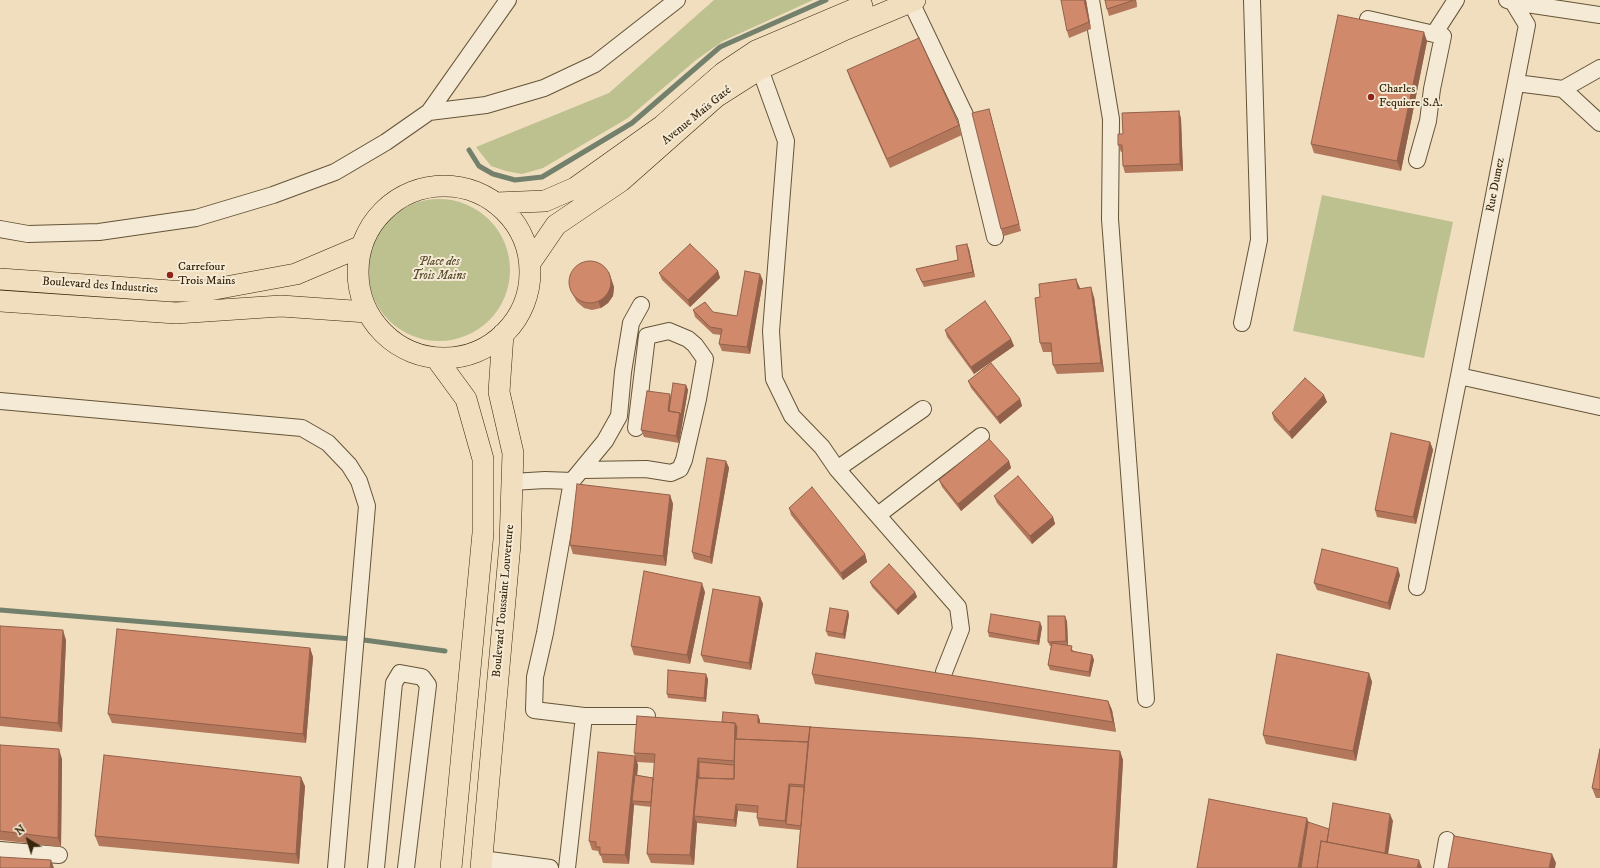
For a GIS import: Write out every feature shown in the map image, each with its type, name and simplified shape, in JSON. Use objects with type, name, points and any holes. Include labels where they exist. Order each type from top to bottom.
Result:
[{"type":"main road","name":"Avenue Maïs Gaté","points":[[496,203],[545,202],[575,188],[662,126],[723,73],[756,51],[878,0]]},
{"type":"main road","name":"Avenue Maïs Gaté","points":[[530,263],[556,225],[621,181],[716,97],[760,69],[846,29],[913,1]]},
{"type":"main road","points":[[445,185],[472,190],[496,203],[513,219],[525,240],[530,263],[529,289],[519,314],[503,334],[483,348],[460,356],[436,358],[408,350],[385,334],[368,312],[360,291],[358,268],[362,246],[374,222],[393,202],[418,190],[445,185]]},
{"type":"main road","name":"Boulevard des Industries","points":[[0,279],[171,291],[204,291],[296,274],[362,246]]},
{"type":"main road","name":"Boulevard des Industries","points":[[0,301],[176,313],[281,306],[368,312]]},
{"type":"main road","name":"Boulevard Toussaint Louverture","points":[[482,864],[510,544],[514,453],[499,392],[503,334]]},
{"type":"main road","points":[[436,358],[466,399],[483,459],[483,533],[451,868]]},
{"type":"street","points":[[0,229],[28,234],[98,232],[196,218],[273,195],[335,172],[386,142],[429,112],[508,0]]},
{"type":"street","points":[[429,112],[486,105],[544,88],[595,64],[677,0]]},
{"type":"street","points":[[1091,0],[1111,119],[1110,219],[1146,699]]},
{"type":"street","points":[[1242,323],[1259,240],[1252,0]]},
{"type":"street","points":[[1434,34],[1456,0]]},
{"type":"street","points":[[913,1],[966,117],[994,237]]},
{"type":"street","points":[[1510,1],[1600,15]]},
{"type":"street","name":"Rue Dumez","points":[[1417,587],[1460,376],[1527,25],[1510,1]]},
{"type":"street","points":[[1368,19],[1443,36],[1432,89],[1428,121],[1417,160]]},
{"type":"street","points":[[1563,89],[1600,68]]},
{"type":"street","points":[[760,69],[786,141],[771,331],[774,379],[792,416],[822,447],[838,470],[958,607],[961,629],[944,672]]},
{"type":"street","points":[[1516,83],[1563,89],[1600,123]]},
{"type":"street","points":[[641,305],[631,323],[623,372],[619,416],[605,441],[577,475],[545,632],[534,677],[534,710],[584,716],[647,716]]},
{"type":"street","points":[[512,482],[646,469],[671,473],[680,469],[684,460],[698,399],[705,359],[695,345],[688,339],[669,331],[647,336],[636,428]]},
{"type":"street","points":[[1460,376],[1600,407]]},
{"type":"street","points":[[0,401],[302,428],[328,444],[349,465],[359,481],[367,506],[336,868]]},
{"type":"street","points":[[838,470],[923,409]]},
{"type":"street","points":[[878,515],[981,436]]},
{"type":"street","points":[[376,868],[394,682],[400,673],[422,677],[428,685],[406,868]]},
{"type":"street","points":[[567,868],[584,716]]},
{"type":"street","points":[[1442,868],[1447,840]]},
{"type":"street","points":[[0,850],[60,855]]},
{"type":"street","points":[[482,864],[550,868]]},
{"type":"green space","points":[[714,0],[813,0],[723,41],[696,60],[628,118],[543,168],[522,174],[506,171],[491,166],[476,147],[609,93]]},
{"type":"green space","points":[[1322,195],[1453,222],[1424,358],[1293,331]]},
{"type":"green space","name":"Place des Trois Mains","points":[[432,199],[446,199],[460,202],[472,207],[484,215],[494,225],[502,237],[507,249],[510,270],[509,284],[502,303],[494,315],[484,325],[472,333],[460,338],[446,341],[432,341],[418,338],[406,333],[394,325],[384,315],[376,303],[371,291],[368,277],[368,263],[371,249],[376,237],[384,225],[394,215],[406,207],[418,202]]},
{"type":"building","points":[[1061,0],[1084,0],[1089,22],[1067,31]]},
{"type":"building","points":[[1105,0],[1134,0],[1107,9]]},
{"type":"building","name":"Charles Fequiere S.A.","points":[[1338,15],[1424,32],[1397,161],[1311,144]]},
{"type":"building","points":[[919,38],[959,125],[887,159],[847,70]]},
{"type":"building","points":[[989,109],[1019,224],[1001,229],[972,113]]},
{"type":"building","points":[[1179,111],[1180,164],[1123,166],[1122,145],[1118,145],[1118,134],[1123,134],[1122,113]]},
{"type":"building","points":[[690,244],[718,271],[688,300],[659,273]]},
{"type":"building","points":[[967,244],[973,272],[922,282],[916,269],[958,260],[956,246]]},
{"type":"building","points":[[590,261],[605,267],[611,282],[605,297],[590,303],[575,297],[569,282],[575,267]]},
{"type":"building","points":[[745,271],[760,274],[747,347],[719,344],[722,329],[710,327],[693,310],[705,302],[713,312],[737,316]]},
{"type":"building","points":[[1076,279],[1078,289],[1091,287],[1101,363],[1053,365],[1051,343],[1040,343],[1035,298],[1040,297],[1039,284]]},
{"type":"building","points":[[985,301],[1011,339],[971,367],[945,330]]},
{"type":"building","points":[[991,363],[1020,399],[997,417],[968,381]]},
{"type":"building","points":[[1305,378],[1324,395],[1289,432],[1272,413]]},
{"type":"building","points":[[673,383],[686,385],[681,415],[680,413],[669,411]]},
{"type":"building","points":[[647,391],[670,394],[668,411],[680,413],[676,436],[641,430]]},
{"type":"building","points":[[1391,433],[1430,442],[1413,517],[1375,510]]},
{"type":"building","points":[[989,439],[1009,461],[958,504],[939,480]]},
{"type":"building","points":[[707,458],[726,461],[710,557],[692,552]]},
{"type":"building","points":[[1018,476],[1053,517],[1030,536],[994,496]]},
{"type":"building","points":[[577,484],[670,495],[663,556],[570,545]]},
{"type":"building","points":[[812,487],[865,554],[841,573],[789,508]]},
{"type":"building","points":[[1322,549],[1398,568],[1388,603],[1314,583]]},
{"type":"building","points":[[889,564],[915,592],[896,610],[870,582]]},
{"type":"building","points":[[644,571],[702,583],[687,655],[631,646]]},
{"type":"building","points":[[713,589],[760,597],[749,663],[701,655]]},
{"type":"building","points":[[830,608],[848,611],[843,634],[826,631]]},
{"type":"building","points":[[991,614],[1040,622],[1037,641],[988,632]]},
{"type":"building","points":[[1048,616],[1065,616],[1066,641],[1048,642]]},
{"type":"building","points":[[0,626],[63,630],[58,723],[0,717]]},
{"type":"building","points":[[117,629],[310,648],[303,734],[108,714]]},
{"type":"building","points":[[1052,643],[1072,646],[1071,651],[1092,655],[1089,672],[1048,665]]},
{"type":"building","points":[[816,653],[1108,701],[1113,722],[812,674]]},
{"type":"building","points":[[1277,654],[1369,673],[1353,751],[1263,735]]},
{"type":"building","points":[[668,670],[706,674],[704,698],[667,694]]},
{"type":"building","points":[[723,712],[758,715],[758,723],[811,727],[808,742],[736,739],[737,727],[735,723],[722,722]]},
{"type":"building","points":[[637,716],[735,723],[734,761],[698,758],[690,855],[647,854],[655,754],[634,753]]},
{"type":"building","points":[[810,727],[973,738],[1120,751],[1113,868],[797,868]]},
{"type":"building","points":[[735,739],[808,742],[804,785],[789,784],[785,821],[757,818],[758,806],[736,804],[734,820],[694,816],[698,778],[734,779]]},
{"type":"building","points":[[0,745],[59,749],[58,838],[0,831]]},
{"type":"building","points":[[1600,749],[1600,790],[1592,788]]},
{"type":"building","points":[[598,752],[635,756],[625,855],[600,854],[600,847],[596,847],[596,842],[589,841]]},
{"type":"building","points":[[104,755],[301,777],[296,854],[95,836]]},
{"type":"building","points":[[699,762],[734,765],[734,779],[699,778]]},
{"type":"building","points":[[635,775],[653,778],[651,802],[632,801]]},
{"type":"building","points":[[790,786],[804,787],[801,826],[786,824]]},
{"type":"building","points":[[1209,799],[1307,818],[1298,868],[1197,868]]},
{"type":"building","points":[[1333,803],[1390,814],[1385,853],[1327,842]]},
{"type":"building","points":[[1308,822],[1329,829],[1327,842],[1321,841],[1317,868],[1301,868]]},
{"type":"building","points":[[1454,836],[1552,854],[1549,868],[1448,868]]},
{"type":"building","points":[[1321,841],[1419,860],[1417,868],[1317,868]]},
{"type":"building","points":[[0,857],[51,860],[50,868],[0,868]]},
{"type":"waterway","points":[[469,150],[479,166],[493,174],[515,180],[542,177],[632,123],[720,47],[826,0]]},
{"type":"waterway","points":[[0,610],[364,640],[445,651]]},
{"type":"place","name":"Charles Fequiere S.A.","points":[[1371,97]]},
{"type":"place","name":"Carrefour Trois Mains","points":[[170,275]]}]
